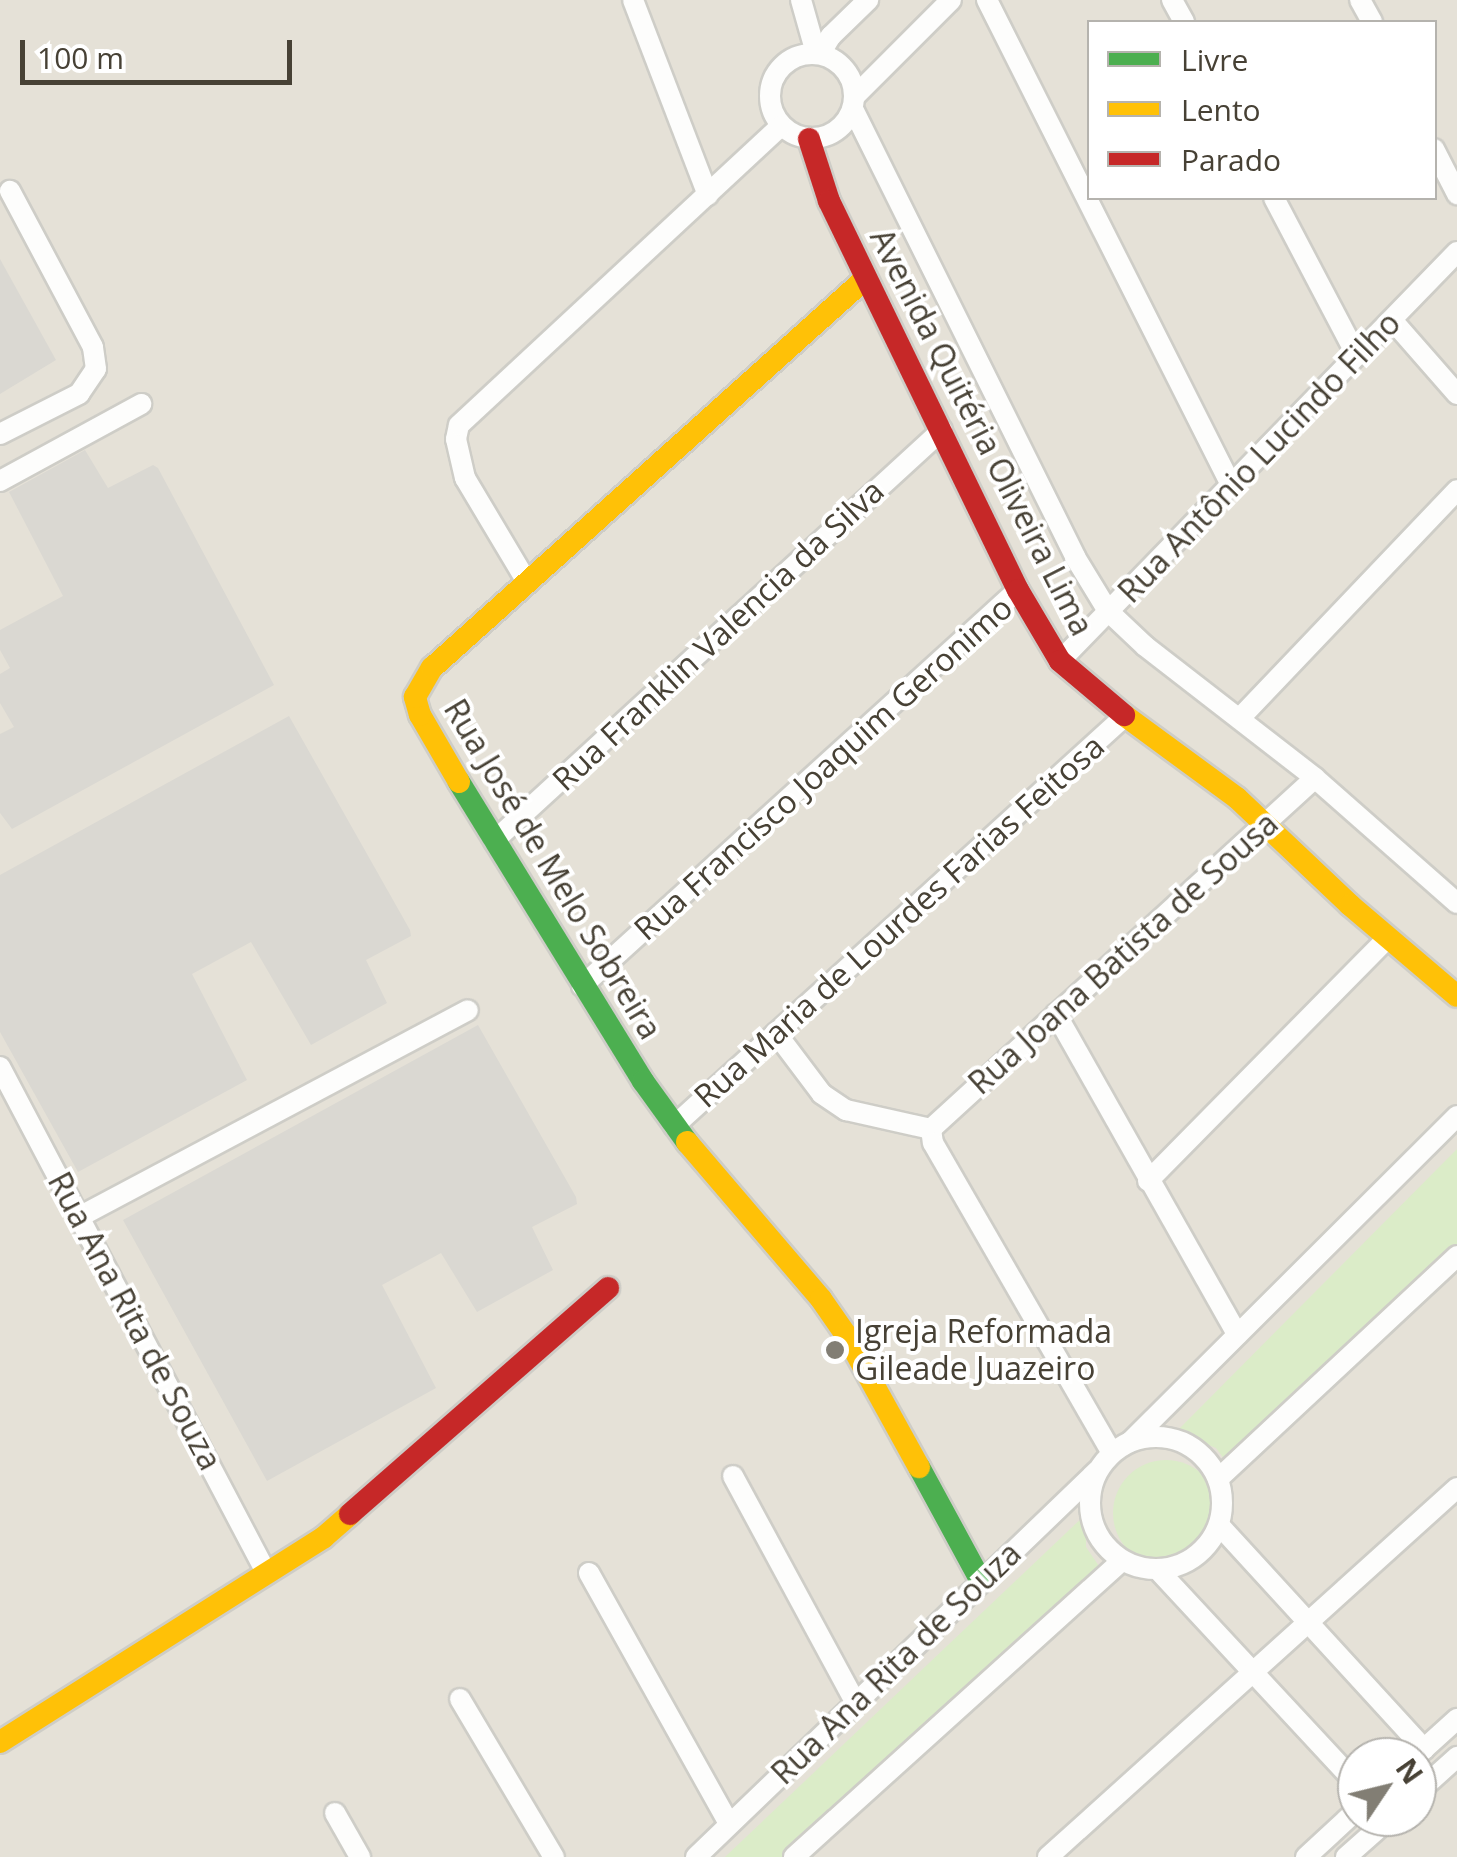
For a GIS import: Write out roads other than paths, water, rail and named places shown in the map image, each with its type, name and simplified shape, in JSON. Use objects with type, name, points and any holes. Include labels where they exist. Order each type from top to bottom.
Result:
[{"type":"street","points":[[633,0],[708,195]]},
{"type":"street","points":[[801,0],[818,54],[845,70],[854,103]]},
{"type":"street","points":[[868,0],[818,54],[787,61],[777,71],[769,99],[781,126],[809,139],[831,134],[854,103],[950,0]]},
{"type":"street","points":[[987,0],[1087,198]]},
{"type":"street","name":"Avenida Quitéria Oliveira Lima","points":[[854,103],[1076,557],[1108,610],[1145,646],[1315,778],[1457,903]]},
{"type":"street","points":[[528,582],[464,478],[456,439],[459,425],[781,126]]},
{"type":"street","name":"Avenida Quitéria Oliveira Lima","points":[[809,139],[830,201],[866,278],[1018,590],[1060,661],[1125,716],[1266,823],[1387,938],[1457,996]]},
{"type":"street","points":[[1437,155],[1457,194]]},
{"type":"street","points":[[0,434],[78,394],[96,370],[93,348],[10,190]]},
{"type":"street","points":[[1088,200],[1232,485]]},
{"type":"street","points":[[1275,200],[1356,356]]},
{"type":"street","name":"Rua Antônio Lucindo Filho","points":[[1060,661],[1457,252]]},
{"type":"street","name":"Rua José de Melo Sobreira","points":[[866,278],[432,668],[415,697],[420,715],[494,841],[582,986],[674,1126],[821,1299],[867,1372],[981,1580]]},
{"type":"street","points":[[1393,321],[1457,394]]},
{"type":"street","points":[[0,481],[142,404]]},
{"type":"street","name":"Rua Franklin Valencia da Silva","points":[[494,841],[942,430]]},
{"type":"street","points":[[1240,717],[1457,490]]},
{"type":"street","name":"Rua Francisco Joaquim Geronimo","points":[[582,986],[1018,590]]},
{"type":"street","name":"Rua Maria de Lourdes Farias Feitosa","points":[[674,1126],[1125,716]]},
{"type":"street","name":"Rua Joana Batista de Sousa","points":[[932,1129],[1315,778]]},
{"type":"street","points":[[1148,1181],[1387,938]]},
{"type":"street","points":[[80,1216],[468,1010]]},
{"type":"street","points":[[1056,1014],[1237,1334]]},
{"type":"street","points":[[776,1033],[822,1094],[846,1110],[932,1129],[933,1143],[1121,1447]]},
{"type":"street","name":"Rua Ana Rita de Souza","points":[[0,1068],[268,1574]]},
{"type":"street","points":[[1337,1762],[1158,1570],[1122,1560],[1103,1544],[1092,1521],[1090,1496],[1097,1471],[1457,1116]]},
{"type":"street","points":[[1218,1480],[1457,1256]]},
{"type":"street","points":[[0,1742],[324,1537],[608,1288]]},
{"type":"street","points":[[1121,1447],[1172,1438],[1207,1461],[1218,1480],[1223,1502],[1219,1526],[1196,1558],[1158,1570]]},
{"type":"street","name":"Rua Ana Rita de Souza","points":[[696,1857],[1097,1471]]},
{"type":"street","points":[[733,1476],[855,1702]]},
{"type":"street","points":[[1048,1857],[1457,1488]]},
{"type":"street","points":[[1219,1526],[1406,1737]]},
{"type":"street","points":[[794,1857],[1122,1560]]},
{"type":"street","points":[[590,1573],[729,1824]]},
{"type":"street","points":[[460,1699],[554,1857]]},
{"type":"street","points":[[1437,1737],[1457,1719]]},
{"type":"street","points":[[1437,1775],[1457,1757]]},
{"type":"street","points":[[335,1813],[360,1857]]},
{"type":"street","points":[[1306,1857],[1337,1828]]},
{"type":"street","points":[[1346,1857],[1368,1837]]},
{"type":"place","name":"Igreja Reformada Gileade Juazeiro","points":[[835,1350]]}]
